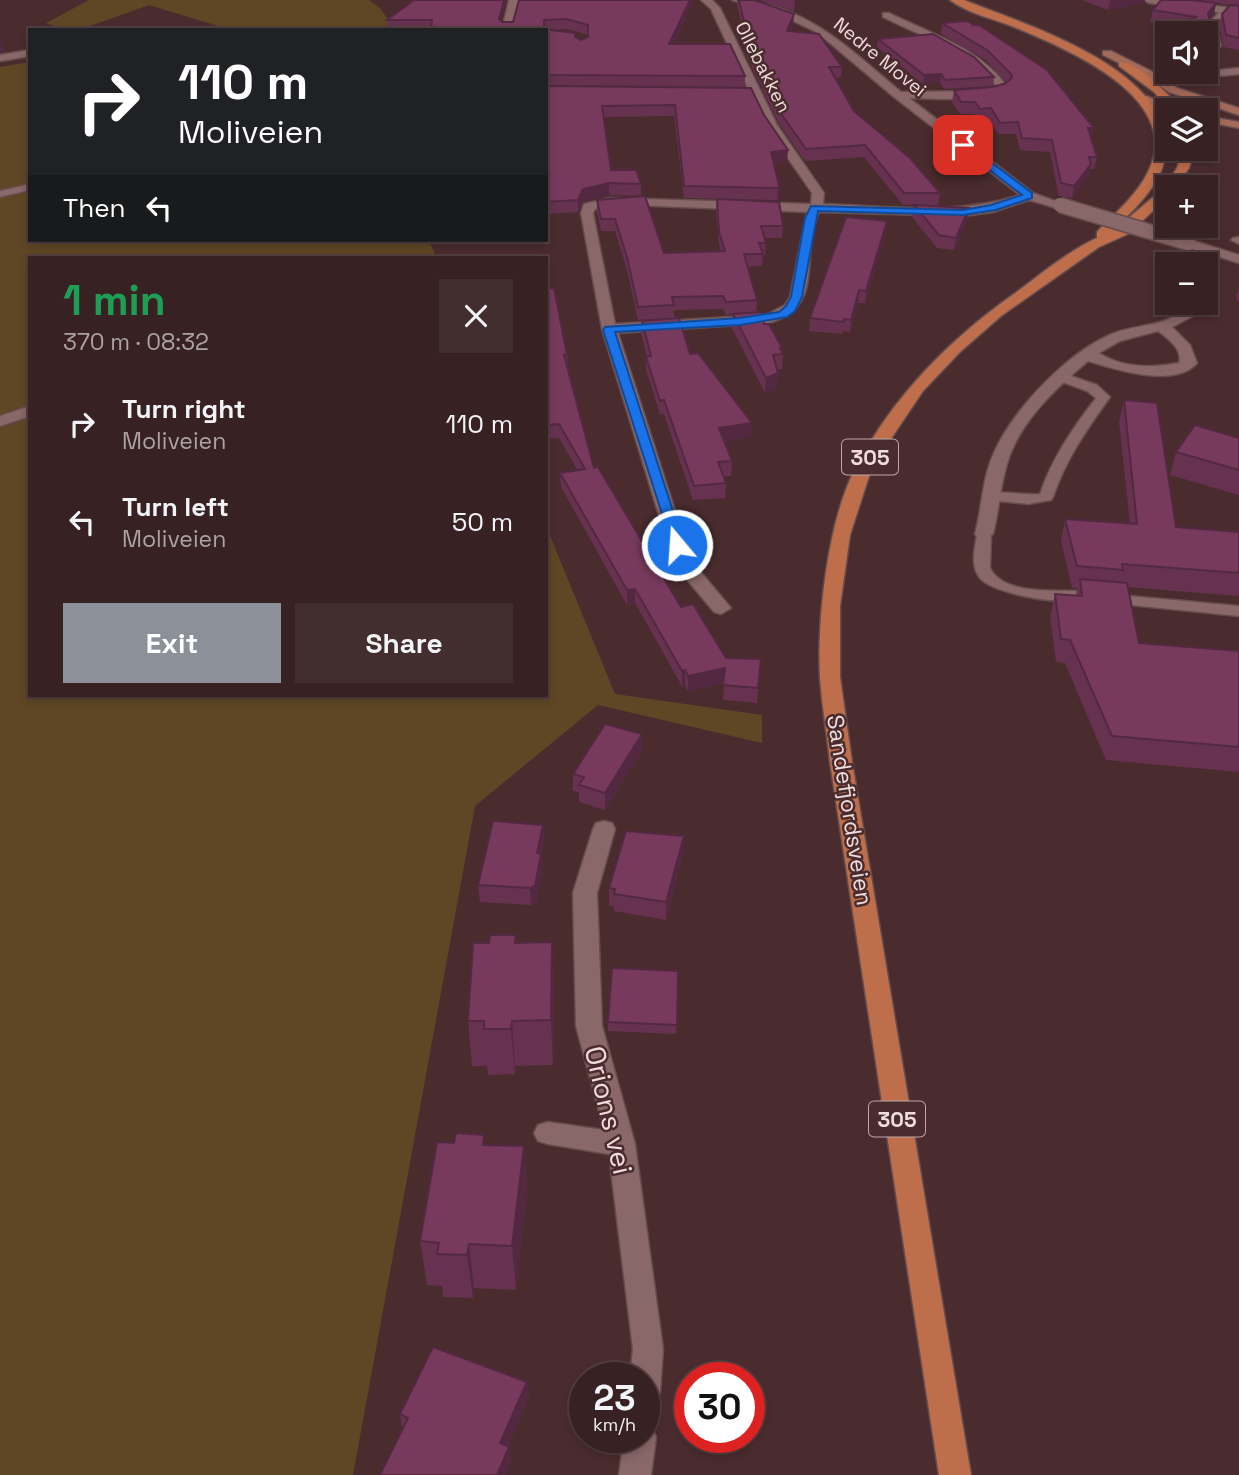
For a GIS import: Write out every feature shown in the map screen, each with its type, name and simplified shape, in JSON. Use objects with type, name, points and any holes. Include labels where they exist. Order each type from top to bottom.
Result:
[{"type":"main road","name":"Sandefjordsveien","points":[[955,0],[1054,40],[1117,74],[1143,98],[1157,126],[1161,142],[1158,163],[1143,190],[1094,244]]},
{"type":"main road","points":[[977,0],[1097,48],[1158,90],[1164,98]]},
{"type":"main road","name":"Sandefjordsveien","points":[[955,1475],[841,762],[830,677],[831,606],[841,535],[864,467],[917,388],[955,349],[996,313],[1094,244],[1123,231],[1155,202]]},
{"type":"street","points":[[507,28],[514,0]]},
{"type":"street","name":"Ollebakken","points":[[706,0],[715,8],[771,125],[818,193],[819,201],[815,208]]},
{"type":"street","name":"Nedre Movei","points":[[737,0],[790,16],[821,31],[898,95],[1029,195],[1239,259]]},
{"type":"street","points":[[1149,0],[1239,12]]},
{"type":"street","points":[[886,15],[957,50],[992,74],[1003,88],[998,92],[987,93],[898,95]]},
{"type":"street","points":[[1097,48],[1147,73],[1173,90],[1239,112]]},
{"type":"street","points":[[1218,73],[1239,71]]},
{"type":"street","points":[[741,93],[755,93]]},
{"type":"street","points":[[1143,98],[1155,103]]},
{"type":"street","points":[[1218,121],[1239,125]]},
{"type":"street","points":[[721,608],[691,572],[677,545],[608,330],[586,213],[589,207],[630,201],[963,212],[993,208],[1029,195]]},
{"type":"street","points":[[608,330],[740,321],[783,314],[791,308],[797,297],[810,218],[815,208]]},
{"type":"street","points":[[984,534],[997,469],[1013,432],[1040,398],[1090,354],[1115,338],[1187,315]]},
{"type":"street","points":[[1090,354],[1099,362],[1132,368],[1184,367],[1189,363],[1188,357],[1178,340],[1159,325]]},
{"type":"street","points":[[0,421],[28,412]]},
{"type":"street","name":"Orions vei","points":[[604,830],[585,893],[589,1026],[621,1144],[648,1349],[647,1362]]},
{"type":"street","points":[[548,1133],[621,1144]]},
{"type":"street","points":[[635,1475],[638,1453]]},
{"type":"lane","points":[[1215,21],[1225,11]]},
{"type":"lane","points":[[0,58],[28,53]]},
{"type":"lane","points":[[0,194],[28,187]]},
{"type":"lane","points":[[993,497],[1041,500],[1049,492],[1054,473],[1075,435],[1103,397],[1091,387],[1062,377]]},
{"type":"lane","points":[[984,534],[982,567],[986,577],[1004,588],[1239,611]]},
{"type":"shaded area","points":[[89,0],[369,0],[380,8],[394,28],[224,28],[149,5],[85,28],[59,28],[46,23]]},
{"type":"shaded area","points":[[28,62],[28,242],[430,242],[436,256],[28,256],[28,697],[548,697],[548,531],[615,694],[762,715],[762,743],[598,705],[475,806],[353,1475],[0,1475],[0,67]]},
{"type":"building","points":[[414,0],[504,0],[499,19],[502,22],[513,22],[519,0],[690,0],[669,44],[730,44],[745,76],[548,75],[548,30],[575,33],[575,37],[581,40],[588,37],[588,25],[566,19],[544,20],[544,28],[431,28],[432,20],[387,20]]},
{"type":"building","points":[[739,0],[754,0],[794,14],[787,31],[819,34],[842,67],[829,67],[854,111],[910,158],[940,193],[904,193],[865,145],[806,149],[780,112],[746,44],[749,44]]},
{"type":"building","points":[[1161,0],[1216,3],[1208,13],[1210,21],[1186,21],[1196,17],[1153,10]]},
{"type":"building","points":[[1230,5],[1239,6],[1239,38],[1226,35],[1222,14]]},
{"type":"building","points":[[968,21],[979,25],[1047,70],[1094,128],[1088,128],[1097,157],[1089,157],[1091,164],[1074,186],[1061,183],[1052,140],[1022,138],[1018,122],[1000,123],[991,108],[980,109],[975,102],[961,102],[954,90],[1004,84],[1012,75],[987,50],[942,23]]},
{"type":"building","points":[[933,34],[974,57],[994,77],[945,80],[941,74],[924,75],[878,39]]},
{"type":"building","points":[[548,86],[751,88],[764,115],[788,150],[771,152],[778,188],[684,186],[675,105],[602,106],[611,170],[636,170],[641,184],[609,183],[583,189],[578,200],[548,202]]},
{"type":"building","points":[[645,196],[664,253],[725,251],[719,232],[717,199],[779,202],[783,226],[761,226],[766,243],[759,243],[763,254],[744,254],[757,300],[726,302],[723,296],[672,297],[674,305],[638,307],[615,219],[601,219],[597,200]]},
{"type":"building","points":[[914,205],[969,208],[956,238],[939,235]]},
{"type":"building","points":[[846,217],[887,221],[866,291],[859,290],[851,320],[844,319],[843,322],[810,318]]},
{"type":"building","points":[[548,288],[554,288],[567,355],[564,355],[594,468],[598,467],[681,607],[693,604],[726,658],[761,659],[758,688],[723,685],[725,668],[688,676],[685,670],[682,671],[635,589],[627,590],[560,473],[585,469],[559,424],[548,425]]},
{"type":"building","points":[[761,312],[764,324],[769,324],[783,354],[773,355],[778,373],[766,378],[733,314]]},
{"type":"building","points":[[679,318],[690,354],[698,353],[752,423],[719,428],[732,461],[718,462],[726,483],[694,486],[664,400],[660,401],[646,357],[651,356],[642,321]]},
{"type":"building","points":[[1124,400],[1157,403],[1176,527],[1239,532],[1239,573],[1122,564],[1123,570],[1077,566],[1065,519],[1137,524]]},
{"type":"building","points":[[1195,425],[1239,438],[1239,470],[1176,452]]},
{"type":"building","points":[[1080,579],[1127,583],[1139,643],[1239,651],[1239,747],[1112,736],[1070,640],[1061,639],[1055,594],[1082,596]]},
{"type":"building","points":[[605,724],[642,734],[605,793],[579,785],[584,777],[573,774]]},
{"type":"building","points":[[493,821],[543,825],[537,853],[541,854],[535,886],[478,885]]},
{"type":"building","points":[[626,831],[684,836],[666,902],[614,894],[615,889],[609,888]]},
{"type":"building","points":[[490,935],[516,935],[515,943],[552,942],[551,1020],[512,1021],[511,1029],[484,1029],[484,1021],[468,1021],[473,943],[489,943]]},
{"type":"building","points":[[612,968],[678,971],[677,1025],[608,1022]]},
{"type":"building","points":[[456,1133],[484,1135],[483,1145],[524,1146],[512,1246],[469,1244],[467,1255],[437,1254],[439,1243],[420,1241],[437,1142],[454,1143]]},
{"type":"building","points":[[433,1347],[527,1382],[500,1443],[509,1447],[497,1475],[380,1475],[408,1418],[400,1414]]},
{"type":"route","points":[[677,545],[608,330],[740,321],[783,314],[791,308],[797,297],[810,218],[815,208],[963,212],[993,208],[1029,195],[963,145]]}]
